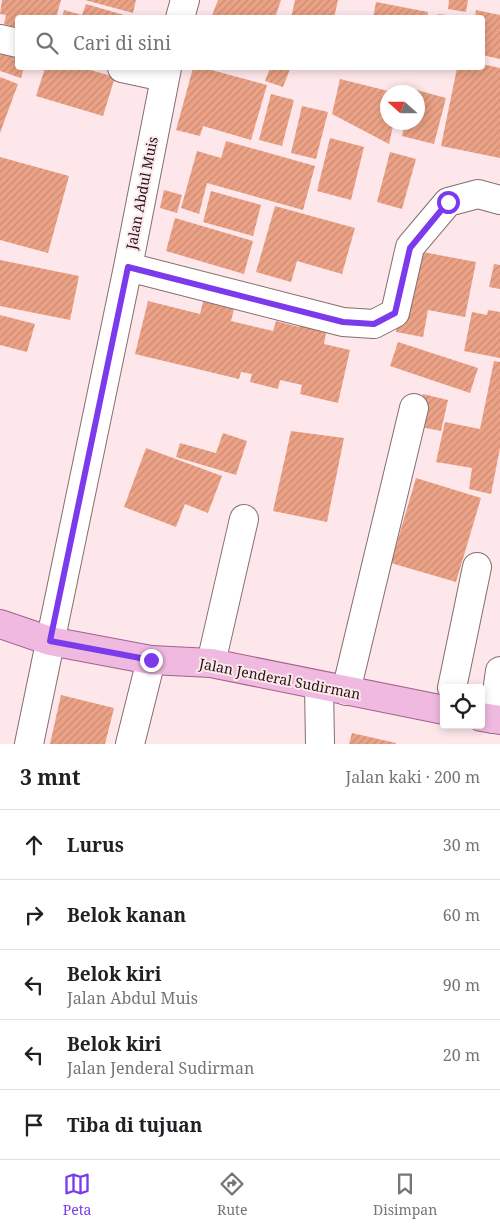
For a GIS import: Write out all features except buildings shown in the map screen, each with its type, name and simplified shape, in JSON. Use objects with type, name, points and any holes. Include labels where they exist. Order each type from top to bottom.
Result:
[{"type":"main road","name":"Jalan Jenderal Sudirman","points":[[0,624],[50,641],[151,660],[211,663],[440,709]]},
{"type":"street","points":[[181,15],[185,0]]},
{"type":"street","points":[[0,39],[15,42]]},
{"type":"street","points":[[144,70],[166,72]]},
{"type":"street","name":"Jalan Abdul Muis","points":[[30,744],[166,72]]},
{"type":"street","points":[[128,267],[343,322],[374,324],[395,313],[410,248],[448,202],[478,194],[500,200]]},
{"type":"street","points":[[346,691],[414,408]]},
{"type":"street","points":[[211,663],[244,519]]},
{"type":"street","points":[[453,684],[477,566]]},
{"type":"street","points":[[138,737],[151,660]]},
{"type":"street","points":[[491,719],[500,672]]},
{"type":"street","points":[[319,686],[320,744]]},
{"type":"route","points":[[151,660],[50,641],[128,267],[343,322],[374,324],[395,313],[410,248],[448,202]]}]
